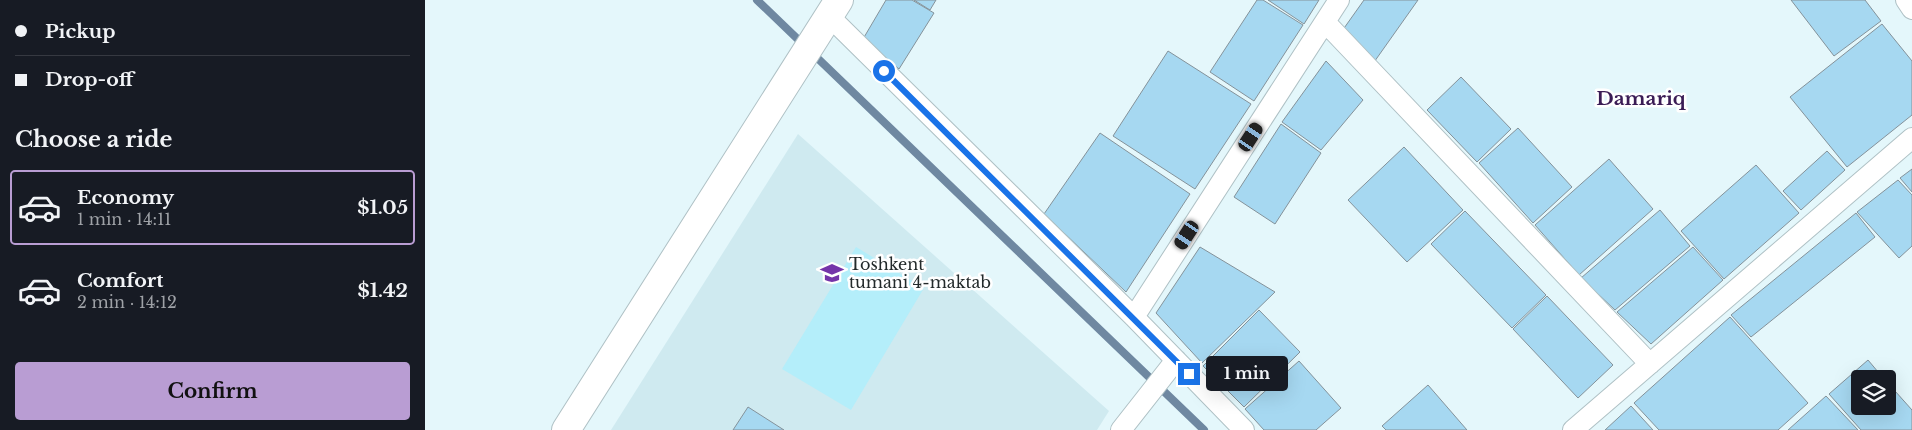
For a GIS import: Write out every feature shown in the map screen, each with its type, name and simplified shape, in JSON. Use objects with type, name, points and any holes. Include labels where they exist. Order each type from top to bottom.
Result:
[{"type":"main road","points":[[566,430],[828,18]]},
{"type":"street","points":[[1134,317],[1339,0]]},
{"type":"street","points":[[1906,0],[1912,8]]},
{"type":"street","points":[[828,18],[1134,317],[1244,430]]},
{"type":"street","points":[[1325,22],[1650,364]]},
{"type":"street","points":[[1573,430],[1912,138]]},
{"type":"street","points":[[1121,430],[1175,360]]},
{"type":"shaded area","name":"Toshkent tumani 4-maktab","points":[[798,134],[1109,411],[1097,430],[611,430]]},
{"type":"shaded area","points":[[856,247],[924,288],[851,410],[782,369]]},
{"type":"building","points":[[886,0],[912,0],[934,13],[899,69],[863,39]]},
{"type":"building","points":[[914,0],[936,0],[930,10]]},
{"type":"building","points":[[1257,0],[1263,0],[1303,25],[1254,101],[1210,72]]},
{"type":"building","points":[[1268,0],[1319,0],[1304,24]]},
{"type":"building","points":[[1364,0],[1418,0],[1372,65],[1342,31]]},
{"type":"building","points":[[1791,0],[1865,0],[1881,21],[1834,56]]},
{"type":"building","points":[[1882,24],[1912,61],[1912,115],[1847,167],[1790,97]]},
{"type":"building","points":[[1168,51],[1251,104],[1195,189],[1113,136]]},
{"type":"building","points":[[1326,61],[1363,100],[1321,150],[1282,122]]},
{"type":"building","points":[[1461,77],[1511,129],[1477,162],[1427,110]]},
{"type":"building","points":[[1281,124],[1321,153],[1275,224],[1234,197]]},
{"type":"building","points":[[1518,128],[1572,187],[1533,223],[1479,163]]},
{"type":"building","points":[[1100,133],[1190,194],[1126,292],[1044,214]]},
{"type":"building","points":[[1404,147],[1463,210],[1407,262],[1348,200]]},
{"type":"building","points":[[1827,151],[1845,170],[1801,210],[1783,191]]},
{"type":"building","points":[[1609,159],[1653,209],[1579,275],[1535,225]]},
{"type":"building","points":[[1756,165],[1799,213],[1724,279],[1681,231]]},
{"type":"building","points":[[1912,169],[1912,192],[1900,178]]},
{"type":"building","points":[[1898,180],[1912,195],[1912,246],[1899,258],[1857,212]]},
{"type":"building","points":[[1660,210],[1690,246],[1615,310],[1581,278]]},
{"type":"building","points":[[1465,211],[1546,295],[1512,328],[1431,244]]},
{"type":"building","points":[[1856,213],[1875,237],[1751,337],[1731,315]]},
{"type":"building","points":[[1200,247],[1275,292],[1202,363],[1156,313]]},
{"type":"building","points":[[1693,247],[1723,280],[1651,344],[1617,312]]},
{"type":"building","points":[[1547,296],[1613,365],[1578,398],[1513,329]]},
{"type":"building","points":[[1259,310],[1300,352],[1244,407],[1203,366]]},
{"type":"building","points":[[1730,317],[1808,403],[1778,430],[1659,430],[1634,403]]},
{"type":"building","points":[[1868,360],[1876,370],[1857,370]]},
{"type":"building","points":[[1299,361],[1341,408],[1316,430],[1264,430],[1245,409]]},
{"type":"building","points":[[1851,375],[1851,415],[1896,415],[1896,392],[1912,410],[1912,430],[1861,430],[1829,394]]},
{"type":"building","points":[[1428,385],[1467,430],[1386,430],[1382,426]]},
{"type":"building","points":[[1826,396],[1858,430],[1788,430]]},
{"type":"building","points":[[1631,406],[1653,430],[1605,430]]},
{"type":"building","points":[[748,407],[784,430],[733,430]]},
{"type":"waterway","points":[[757,0],[1204,430]]},
{"type":"place","name":"Toshkent tumani 4-maktab","points":[[832,273]]},
{"type":"district","name":"Damariq","points":[[1641,98]]},
{"type":"route","points":[[884,71],[1134,317],[1189,374]]}]
